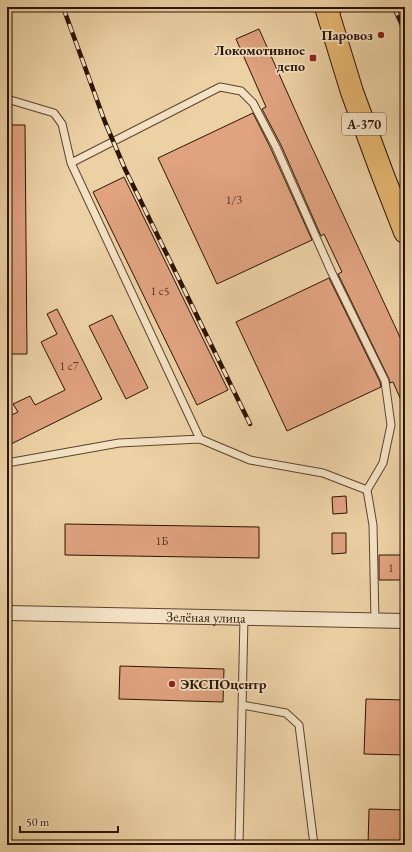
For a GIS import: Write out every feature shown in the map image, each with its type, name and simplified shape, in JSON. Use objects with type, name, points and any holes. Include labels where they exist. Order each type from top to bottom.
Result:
[{"type":"highway","name":"А-370","points":[[333,9],[352,92],[405,232]]},
{"type":"street","name":"Зелёная улица","points":[[7,613],[405,621]]},
{"type":"lane","points":[[71,163],[220,87],[241,91],[253,103],[276,147],[331,271],[385,381],[391,425],[383,463],[367,490],[373,525],[375,621]]},
{"type":"lane","points":[[7,100],[54,113],[62,124],[71,163],[200,439]]},
{"type":"lane","points":[[7,463],[119,443],[200,439],[250,460],[323,473],[367,490]]},
{"type":"lane","points":[[239,845],[244,618]]},
{"type":"lane","points":[[242,705],[286,713],[299,724],[314,845]]},
{"type":"building","points":[[259,29],[308,139],[405,348],[405,409],[393,382],[390,383],[338,274],[342,272],[324,234],[321,236],[281,145],[262,109],[266,107],[236,39]]},
{"type":"building","points":[[253,113],[312,240],[217,284],[158,158]]},
{"type":"building","points":[[7,125],[25,125],[27,354],[7,354]]},
{"type":"building","points":[[124,177],[228,390],[197,405],[93,192]]},
{"type":"building","points":[[329,278],[380,382],[381,387],[287,431],[236,322]]},
{"type":"building","points":[[57,309],[102,399],[7,446],[7,417],[18,412],[13,404],[30,396],[35,405],[65,390],[41,342],[57,334],[47,314]]},
{"type":"building","points":[[112,315],[148,388],[126,399],[89,326]]},
{"type":"building","points":[[346,496],[347,513],[333,514],[332,497]]},
{"type":"building","points":[[65,524],[259,527],[259,558],[65,555]]},
{"type":"building","points":[[332,533],[346,533],[346,553],[332,554]]},
{"type":"building","points":[[379,555],[405,555],[405,580],[379,580]]},
{"type":"building","name":"ЭКСПОцентр","points":[[120,666],[224,669],[223,702],[119,699]]},
{"type":"building","points":[[366,699],[405,700],[405,755],[364,754]]},
{"type":"building","points":[[369,809],[405,810],[405,845],[368,845]]},
{"type":"railway","points":[[63,7],[105,122],[125,169],[250,424]]},
{"type":"railway","points":[[394,7],[405,32]]},
{"type":"railway","points":[[403,7],[405,12]]},
{"type":"place","name":"Паровоз","points":[[381,35]]},
{"type":"place","name":"Локомотивное депо","points":[[313,58]]},
{"type":"place","name":"ЭКСПОцентр","points":[[172,684]]}]
